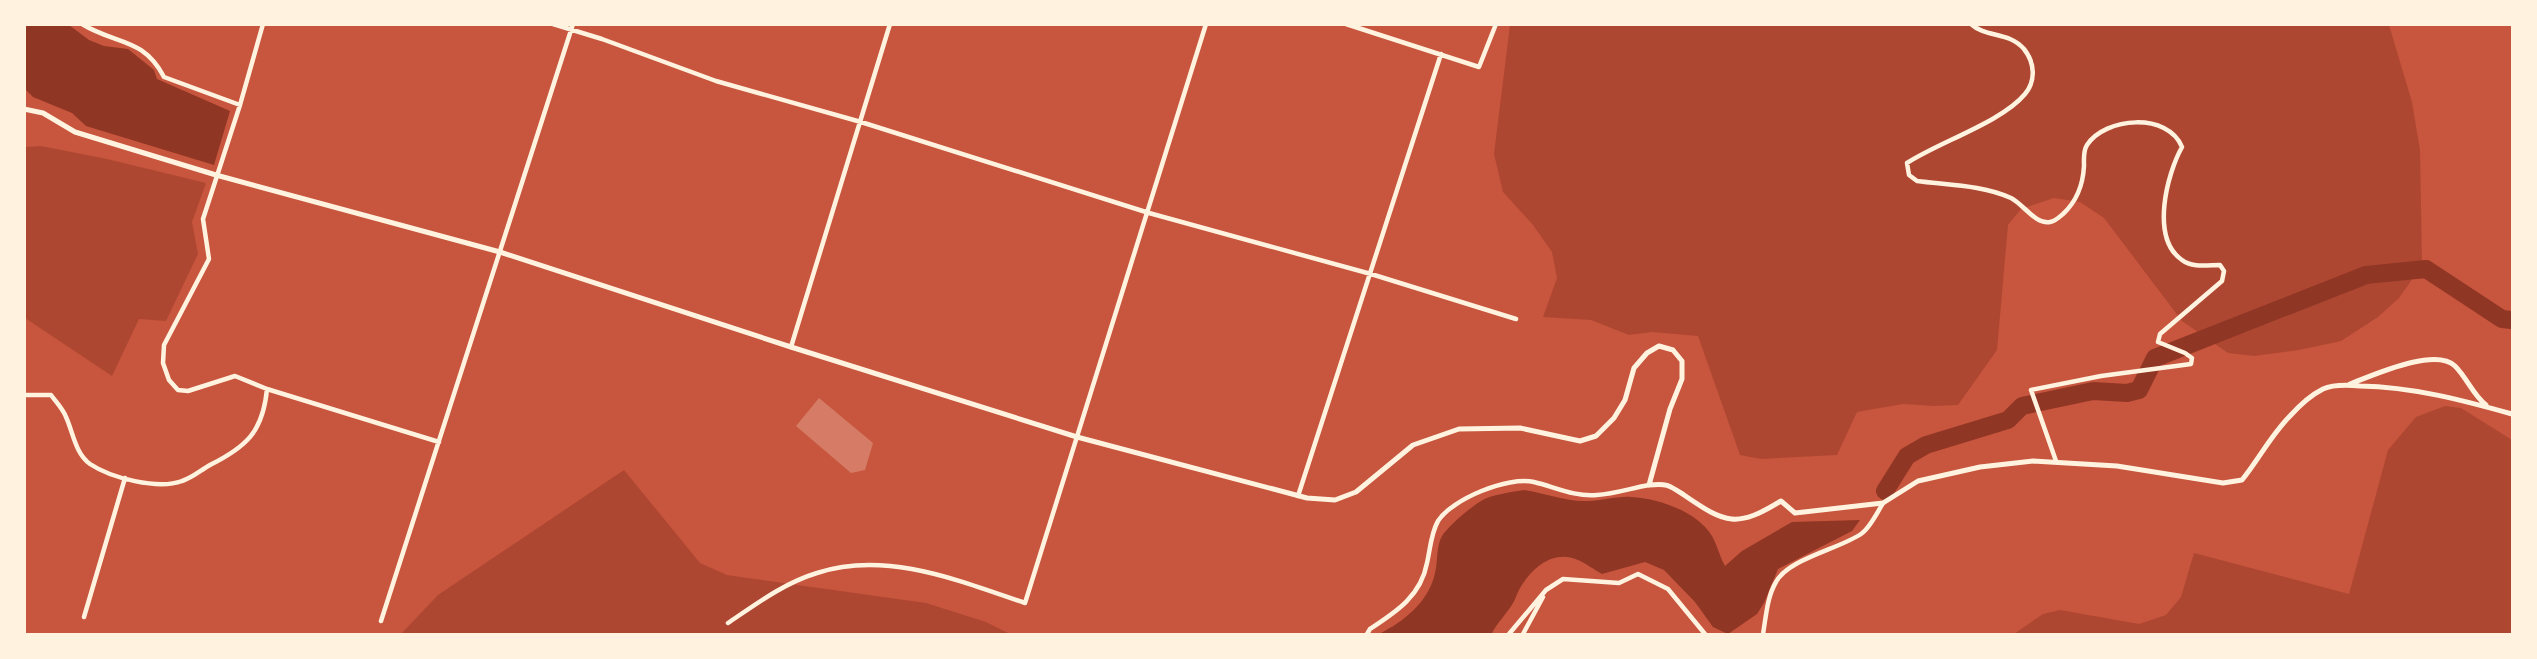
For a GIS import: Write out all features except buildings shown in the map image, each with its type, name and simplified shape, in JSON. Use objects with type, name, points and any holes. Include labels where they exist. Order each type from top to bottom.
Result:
[{"type":"street","points":[[82,24],[93,31],[141,48],[156,62],[164,76],[240,105]]},
{"type":"street","points":[[263,24],[203,219],[209,259],[164,345],[163,363],[169,380],[178,390],[188,391],[236,376],[267,389],[439,442]]},
{"type":"street","points":[[553,24],[572,27],[716,81],[861,122],[1149,213],[1371,274],[1516,319]]},
{"type":"street","points":[[791,347],[890,24]]},
{"type":"street","points":[[728,623],[789,584],[838,567],[901,567],[958,581],[1025,603],[1206,24]]},
{"type":"street","points":[[1346,24],[1479,67],[1496,24]]},
{"type":"street","points":[[1971,24],[2016,41],[2032,61],[2034,74],[2030,86],[2010,108],[1907,163],[1909,175],[1917,181],[1974,188],[2010,198],[2042,222],[2049,223],[2063,214],[2078,196],[2088,144],[2101,131],[2113,125],[2130,122],[2153,124],[2172,132],[2182,146],[2168,187],[2164,209],[2169,245],[2180,260],[2220,265],[2224,271],[2222,281],[2157,338],[2158,342],[2192,358],[2191,364],[2101,376],[2031,390],[2030,395],[2056,461]]},
{"type":"street","points":[[381,621],[572,27]]},
{"type":"street","points":[[1298,496],[1441,54]]},
{"type":"street","points":[[24,109],[43,113],[75,132],[216,176],[500,252],[1077,437],[1298,496],[1335,500],[1356,492],[1413,445],[1460,429],[1520,428],[1580,441],[1596,436],[1614,418],[1625,400],[1634,368],[1647,353],[1659,346],[1673,350],[1682,361],[1682,379],[1670,409],[1649,485]]},
{"type":"street","points":[[1763,635],[1767,606],[1776,580],[1785,571],[1863,533],[1883,503],[1918,481],[1980,467],[2033,461],[2117,466],[2223,483],[2242,480],[2290,415],[2324,389],[2347,385],[2422,359],[2435,358],[2453,363],[2479,400],[2489,407]]},
{"type":"street","points":[[2347,385],[2390,387],[2446,396],[2512,414]]},
{"type":"street","points":[[24,395],[51,395],[65,414],[79,451],[88,463],[125,478],[148,484],[166,484],[183,481],[249,441],[265,405],[267,389]]},
{"type":"street","points":[[84,617],[125,478]]},
{"type":"street","points":[[1367,635],[1370,629],[1410,600],[1426,568],[1437,523],[1447,511],[1477,493],[1519,481],[1533,482],[1575,494],[1597,495],[1665,483],[1725,520],[1741,520],[1781,501],[1795,513],[1883,503]]},
{"type":"street","points":[[1509,635],[1546,590],[1563,579],[1619,583],[1638,574],[1668,589],[1705,635]]},
{"type":"street","points":[[1523,635],[1546,590]]},
{"type":"shaded area","points":[[69,25],[89,40],[104,46],[128,49],[154,70],[157,79],[230,111],[214,165],[86,126],[72,113],[33,97],[25,89],[25,27]]},
{"type":"shaded area","points":[[1510,25],[2389,25],[2412,102],[2420,150],[2422,265],[2399,298],[2378,317],[2341,341],[2254,356],[2228,353],[2182,321],[2104,218],[2080,202],[2054,198],[2021,209],[2008,225],[1997,350],[1958,405],[1903,404],[1857,412],[1837,455],[1761,459],[1740,455],[1698,336],[1652,332],[1629,335],[1591,320],[1543,317],[1557,278],[1552,252],[1533,225],[1503,192],[1494,154]]},
{"type":"shaded area","points":[[41,146],[206,183],[192,222],[198,254],[166,321],[139,319],[112,376],[25,318],[25,147]]},
{"type":"shaded area","points":[[2445,406],[2461,408],[2512,440],[2512,634],[2014,634],[2043,614],[2060,610],[2139,624],[2166,615],[2181,597],[2194,553],[2349,594],[2388,450],[2416,417]]},
{"type":"shaded area","points":[[624,470],[700,563],[727,575],[926,603],[986,622],[1010,634],[401,634],[438,595]]},
{"type":"shaded area","points":[[1524,490],[1580,501],[1631,497],[1665,503],[1687,513],[1706,527],[1725,566],[1742,551],[1792,522],[1860,520],[1852,531],[1778,569],[1757,614],[1728,634],[1713,627],[1695,602],[1664,570],[1645,562],[1602,574],[1578,560],[1560,557],[1537,567],[1520,588],[1492,634],[1379,634],[1406,617],[1427,593],[1435,573],[1440,540],[1450,526],[1482,500]]},
{"type":"waterway","points":[[1885,491],[1907,456],[1926,445],[2008,420],[2022,406],[2093,391],[2127,393],[2139,390],[2155,358],[2366,275],[2426,269],[2502,319],[2512,320]]}]
